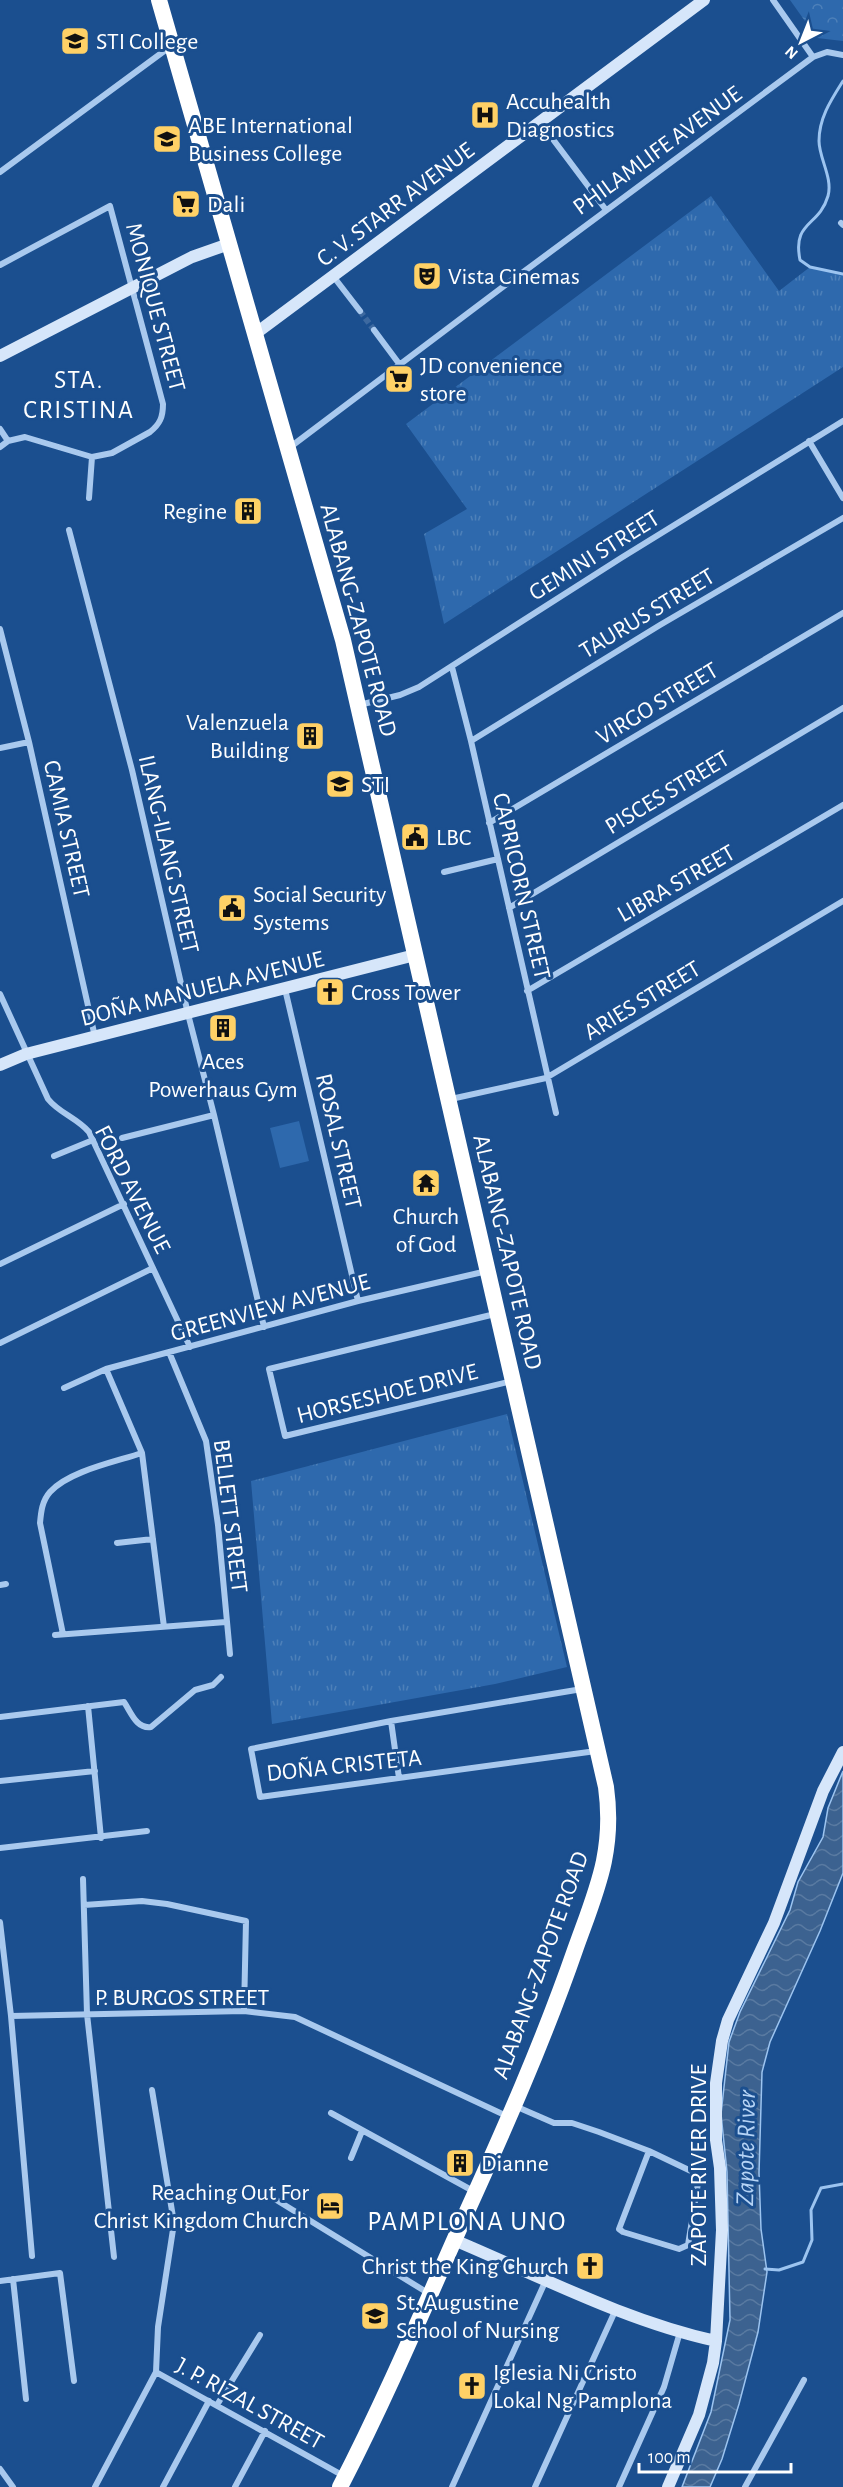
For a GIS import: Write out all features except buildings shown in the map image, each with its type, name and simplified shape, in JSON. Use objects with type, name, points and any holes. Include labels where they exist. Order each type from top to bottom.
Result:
[{"type":"highway","name":"ALABANG-ZAPOTE ROAD","points":[[159,0],[329,591],[358,705],[606,1787],[610,1815],[609,1838],[602,1874],[547,2029],[476,2192],[343,2482]]},
{"type":"main road","name":"C. V. STARR AVENUE","points":[[255,334],[704,0]]},
{"type":"main road","points":[[0,356],[192,257],[229,244]]},
{"type":"main road","name":"DOÑA MANUELA AVENUE","points":[[0,1065],[26,1054],[416,955]]},
{"type":"main road","name":"ZAPOTE RIVER DRIVE","points":[[668,2487],[699,2415],[713,2363],[716,2341],[722,2230],[720,2168],[716,2140],[716,2083],[722,2041],[728,2020],[774,1923],[823,1791],[843,1752]]},
{"type":"main road","points":[[454,2240],[616,2308],[680,2332],[716,2341]]},
{"type":"street","points":[[773,0],[813,57],[827,52],[843,55]]},
{"type":"street","points":[[0,172],[172,45]]},
{"type":"street","name":"PHILAMLIFE AVENUE","points":[[522,273],[813,57]]},
{"type":"street","points":[[540,121],[606,210]]},
{"type":"street","name":"MONIQUE STREET","points":[[0,265],[110,206],[163,404],[163,415],[161,421],[150,432],[112,453],[92,457]]},
{"type":"street","points":[[333,276],[360,311]]},
{"type":"street","points":[[288,448],[512,280]]},
{"type":"street","points":[[374,330],[400,365]]},
{"type":"street","name":"GEMINI STREET","points":[[358,705],[400,695],[452,667],[843,421]]},
{"type":"street","points":[[0,429],[8,441]]},
{"type":"street","points":[[0,447],[19,437],[32,438],[92,457],[89,498]]},
{"type":"street","points":[[809,441],[843,498]]},
{"type":"street","name":"TAURUS STREET","points":[[471,741],[660,625],[843,518]]},
{"type":"street","name":"ILANG-ILANG STREET","points":[[69,530],[132,770],[264,1327]]},
{"type":"street","name":"VIRGO STREET","points":[[489,823],[843,613]]},
{"type":"street","name":"CAMIA STREET","points":[[0,629],[29,742],[95,1037]]},
{"type":"street","name":"CAPRICORN STREET","points":[[452,667],[556,1113]]},
{"type":"street","name":"PISCES STREET","points":[[509,908],[843,708]]},
{"type":"street","points":[[0,748],[29,742]]},
{"type":"street","name":"LIBRA STREET","points":[[527,991],[843,805]]},
{"type":"street","points":[[444,872],[498,859]]},
{"type":"street","name":"ARIES STREET","points":[[448,1100],[546,1078],[843,901]]},
{"type":"street","name":"ROSAL STREET","points":[[285,989],[358,1301]]},
{"type":"street","name":"FORD AVENUE","points":[[0,994],[48,1099],[54,1106],[83,1125],[93,1140],[190,1347]]},
{"type":"street","points":[[122,1137],[214,1115]]},
{"type":"street","points":[[54,1156],[93,1140]]},
{"type":"street","points":[[0,1264],[124,1204]]},
{"type":"street","points":[[0,1343],[153,1268]]},
{"type":"street","name":"GREENVIEW AVENUE","points":[[64,1388],[106,1369],[358,1301],[488,1271]]},
{"type":"street","name":"HORSESHOE DRIVE","points":[[498,1314],[269,1370],[285,1437],[513,1381]]},
{"type":"street","name":"BELLETT STREET","points":[[169,1352],[206,1441],[218,1525],[230,1654]]},
{"type":"street","points":[[106,1369],[142,1453],[164,1627]]},
{"type":"street","points":[[63,1634],[40,1523],[41,1507],[50,1492],[67,1480],[142,1453]]},
{"type":"street","points":[[117,1543],[153,1539]]},
{"type":"street","points":[[55,1635],[226,1622]]},
{"type":"street","points":[[0,1717],[124,1702],[138,1724],[144,1728],[151,1727],[195,1690],[213,1685],[221,1677]]},
{"type":"street","name":"DOÑA CRISTETA","points":[[583,1689],[390,1721],[251,1749],[260,1797],[596,1751]]},
{"type":"street","points":[[88,1706],[101,1838]]},
{"type":"street","points":[[390,1721],[399,1778]]},
{"type":"street","points":[[0,1782],[95,1771]]},
{"type":"street","points":[[0,1848],[147,1831]]},
{"type":"street","points":[[83,1879],[87,2014],[114,2257]]},
{"type":"street","points":[[84,1905],[142,1901],[246,1921],[244,2011]]},
{"type":"street","points":[[0,1922],[11,2016],[32,2256]]},
{"type":"street","name":"P. BURGOS STREET","points":[[11,2016],[244,2011],[295,2017],[512,2111],[552,2122],[575,2124],[649,2151],[690,2170],[698,2180],[688,2245],[685,2248],[679,2249],[619,2229],[649,2151]]},
{"type":"street","points":[[152,2090],[174,2223],[158,2326],[156,2372]]},
{"type":"street","points":[[331,2114],[476,2192]]},
{"type":"street","points":[[351,2158],[362,2131]]},
{"type":"street","points":[[265,2193],[430,2294]]},
{"type":"street","points":[[0,2282],[60,2273],[74,2380]]},
{"type":"street","points":[[13,2279],[26,2399]]},
{"type":"street","points":[[452,2487],[546,2280]]},
{"type":"street","points":[[536,2487],[616,2308]]},
{"type":"street","points":[[619,2487],[664,2387],[680,2332]]},
{"type":"street","points":[[217,2405],[260,2335]]},
{"type":"street","name":"J. P. RIZAL STREET","points":[[95,2487],[156,2372],[265,2431],[343,2482]]},
{"type":"street","points":[[745,2487],[804,2380]]},
{"type":"street","points":[[163,2487],[209,2401]]},
{"type":"street","points":[[235,2487],[265,2431]]},
{"type":"street","points":[[0,2469],[13,2487]]},
{"type":"green space","points":[[790,0],[843,0],[843,41],[817,38]]},
{"type":"green space","points":[[711,196],[779,291],[810,267],[843,274],[843,367],[444,624],[424,534],[467,509],[406,424]]},
{"type":"green space","points":[[299,1121],[309,1161],[280,1168],[270,1128]]},
{"type":"green space","points":[[507,1414],[567,1667],[495,1684],[272,1724],[251,1481]]},
{"type":"water","name":"Zapote River","points":[[843,1771],[843,1873],[820,1931],[770,2042],[762,2072],[759,2173],[761,2229],[767,2272],[758,2332],[722,2459],[710,2487],[682,2487],[711,2412],[730,2320],[727,2172],[721,2114],[729,2042],[740,2012],[790,1910],[798,1882],[823,1837],[828,1808]]},
{"type":"waterway","points":[[843,81],[826,110],[821,125],[819,141],[829,182],[828,196],[819,214],[803,231],[799,247],[800,260],[810,267],[843,274]]},
{"type":"waterway","points":[[765,2269],[779,2270],[803,2262],[812,2240],[811,2210],[821,2188],[843,2184]]},
{"type":"tunnel","points":[[360,311],[374,330]]},
{"type":"place","name":"STI College","points":[[75,41]]},
{"type":"place","name":"Accuhealth Diagnostics","points":[[485,115]]},
{"type":"place","name":"ABE International Business College","points":[[167,139]]},
{"type":"place","name":"Dali","points":[[186,204]]},
{"type":"place","name":"Vista Cinemas","points":[[427,276]]},
{"type":"place","name":"JD convenience store","points":[[399,379]]},
{"type":"place","name":"Regine","points":[[248,511]]},
{"type":"place","name":"Valenzuela Building","points":[[310,736]]},
{"type":"place","name":"STI","points":[[340,784]]},
{"type":"place","name":"LBC","points":[[415,837]]},
{"type":"place","name":"Social Security Systems","points":[[232,908]]},
{"type":"place","name":"Cross Tower","points":[[330,992]]},
{"type":"place","name":"Aces Powerhaus Gym","points":[[223,1028]]},
{"type":"place","name":"Church of God","points":[[426,1183]]},
{"type":"place","name":"Dianne","points":[[460,2163]]},
{"type":"place","name":"Reaching Out For Christ Kingdom Church","points":[[330,2206]]},
{"type":"place","name":"Christ the King Church","points":[[590,2266]]},
{"type":"place","name":"St. Augustine School of Nursing","points":[[375,2316]]},
{"type":"place","name":"Iglesia Ni Cristo Lokal Ng Pamplona","points":[[472,2386]]},
{"type":"district","name":"STA. CRISTINA","points":[[79,394]]},
{"type":"district","name":"PAMPLONA UNO","points":[[467,2221]]}]
